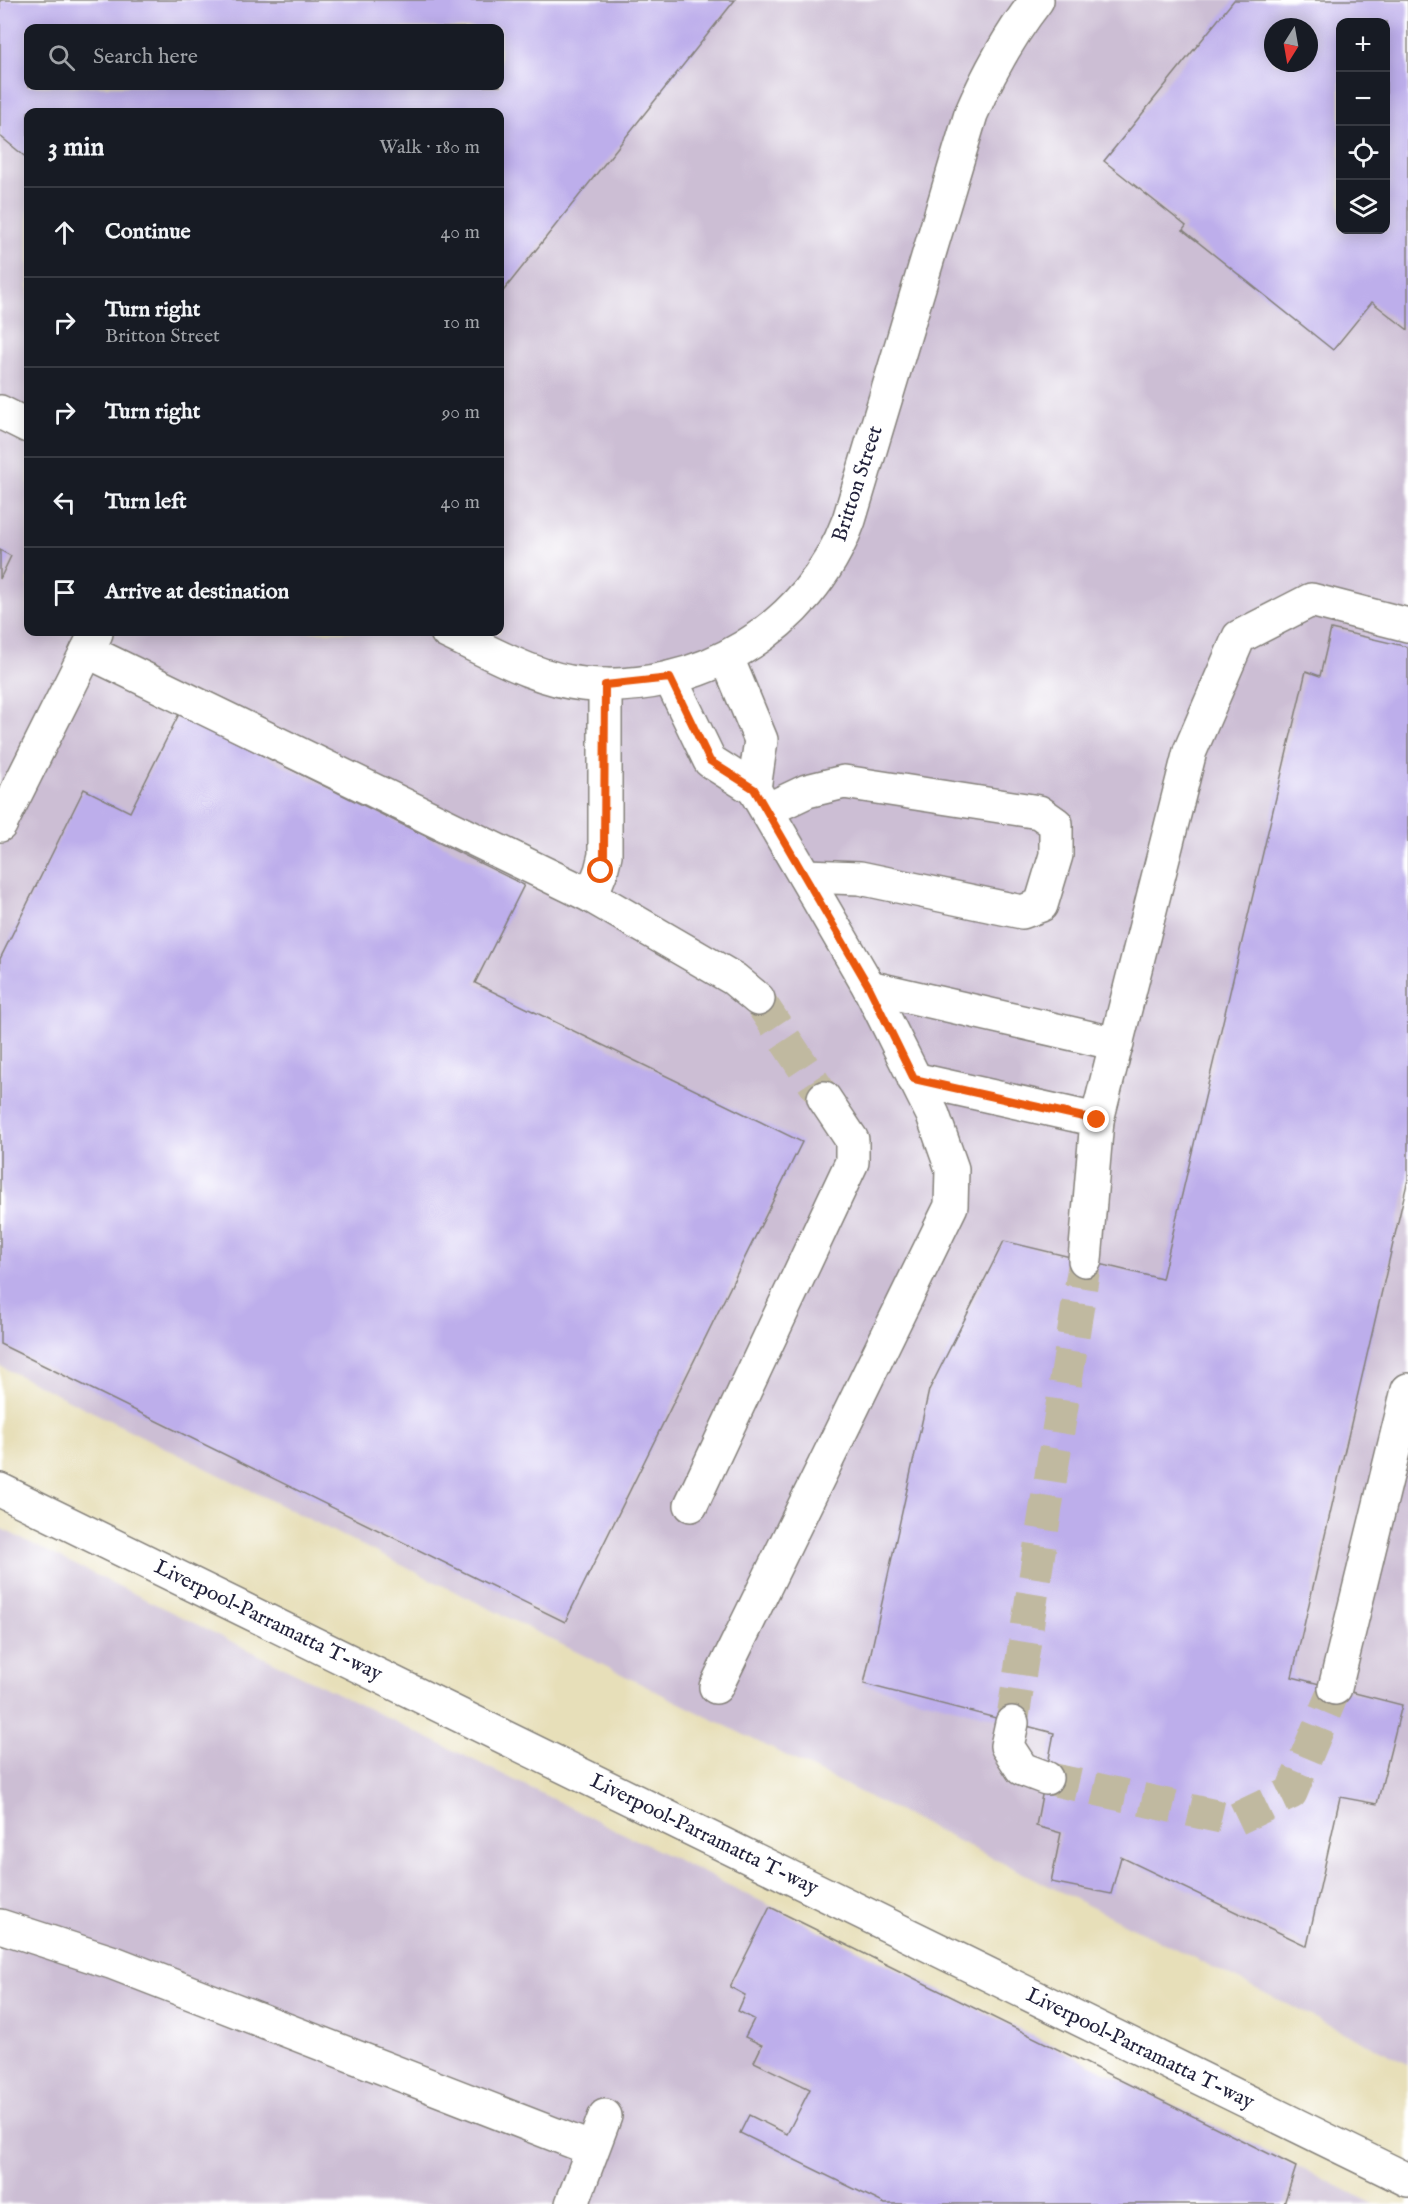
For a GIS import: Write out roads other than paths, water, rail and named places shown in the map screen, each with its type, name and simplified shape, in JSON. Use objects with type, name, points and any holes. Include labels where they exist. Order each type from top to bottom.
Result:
[{"type":"street","name":"Britton Street","points":[[455,636],[504,660],[547,676],[582,684],[605,685],[670,678],[728,658],[753,643],[802,600],[839,547],[971,114],[991,68],[1009,36],[1037,0]]},
{"type":"street","points":[[0,412],[24,424]]},
{"type":"street","points":[[1085,1260],[1097,1120],[1190,751],[1239,637],[1311,600],[1408,625]]},
{"type":"street","points":[[0,825],[92,641],[591,896],[735,979],[758,999]]},
{"type":"street","points":[[728,658],[761,740],[760,800]]},
{"type":"street","points":[[670,678],[710,761],[760,800],[869,987],[933,1115],[952,1169],[951,1206],[716,1687]]},
{"type":"street","points":[[591,896],[601,871],[604,855],[605,685]]},
{"type":"street","points":[[760,800],[844,782],[1039,812],[1056,824],[1056,855],[1041,905],[1022,912],[860,878],[805,876]]},
{"type":"street","points":[[869,987],[1117,1044]]},
{"type":"street","points":[[914,1079],[1097,1120]]},
{"type":"street","points":[[691,1505],[852,1162],[852,1140],[824,1098]]},
{"type":"street","points":[[1335,1688],[1408,1390]]},
{"type":"street","name":"Liverpool–Parramatta T-way","points":[[0,1490],[1408,2180]]},
{"type":"street","points":[[1012,1723],[1008,1746],[1022,1769],[1046,1778]]},
{"type":"street","points":[[0,1926],[114,1963],[592,2149]]},
{"type":"street","points":[[572,2204],[605,2116]]},
{"type":"tunnel","points":[[758,999],[824,1098]]},
{"type":"tunnel","points":[[1012,1723],[1085,1260]]},
{"type":"tunnel","points":[[1046,1778],[1234,1820],[1291,1793],[1335,1688]]}]
